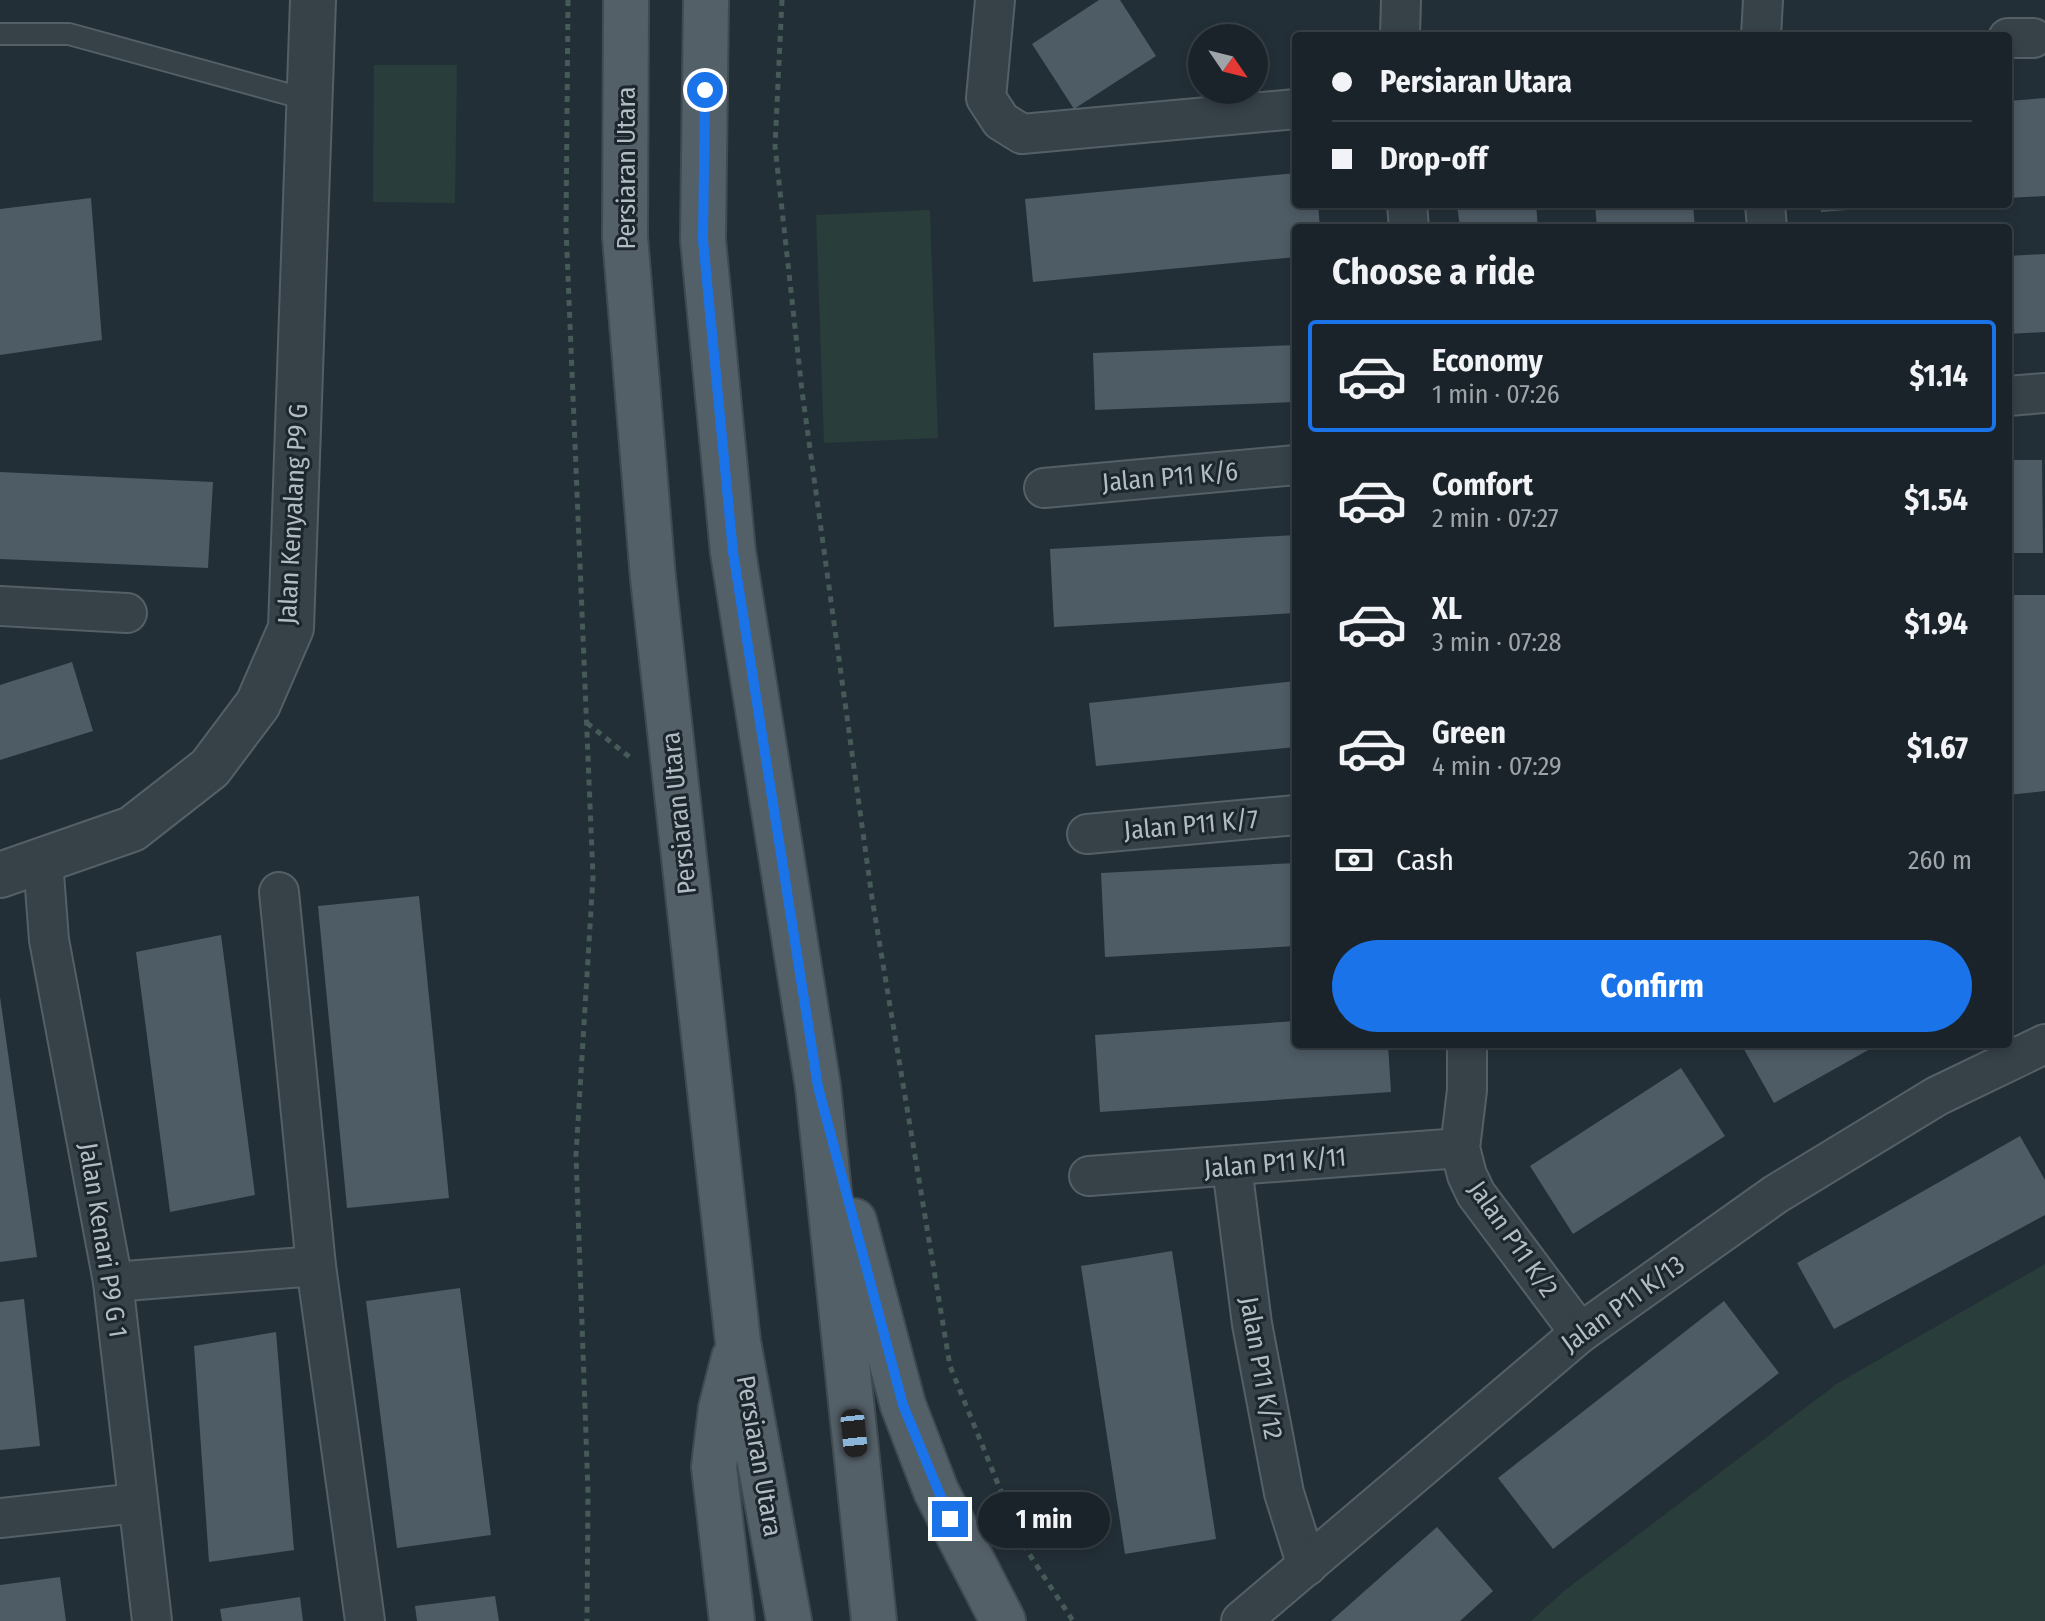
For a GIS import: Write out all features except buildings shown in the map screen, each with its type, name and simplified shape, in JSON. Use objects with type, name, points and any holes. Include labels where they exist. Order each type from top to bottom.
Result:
[{"type":"main road","name":"Persiaran Utara","points":[[626,0],[625,237],[653,578],[738,1342],[789,1621]]},
{"type":"main road","points":[[706,0],[703,240],[733,552],[818,1087],[874,1621]]},
{"type":"main road","points":[[818,1087],[903,1405],[936,1491],[1003,1621]]},
{"type":"main road","points":[[732,1621],[714,1467],[721,1409],[738,1342]]},
{"type":"street","name":"Jalan Kenyalang P9 G","points":[[0,875],[132,829],[210,768],[258,704],[291,628],[313,0]]},
{"type":"street","points":[[995,0],[986,98],[1001,121],[1022,134],[1292,109]]},
{"type":"street","points":[[1400,32],[1401,0]]},
{"type":"street","points":[[1761,32],[1763,0]]},
{"type":"street","points":[[2012,396],[2045,393]]},
{"type":"street","name":"Jalan P11 K/6","points":[[1044,488],[1292,465]]},
{"type":"street","points":[[0,606],[127,613]]},
{"type":"street","name":"Jalan P11 K/7","points":[[1087,834],[1292,815]]},
{"type":"street","name":"Jalan Kenari P9 G 1","points":[[43,861],[49,940],[113,1282],[152,1621]]},
{"type":"street","points":[[279,892],[316,1266],[365,1621]]},
{"type":"street","name":"Jalan P11 K/13","points":[[1241,1621],[1580,1333],[1776,1194],[1937,1096],[2045,1044]]},
{"type":"street","name":"Jalan P11 K/2","points":[[1467,1048],[1467,1090],[1460,1148],[1467,1175],[1476,1194],[1580,1333]]},
{"type":"street","name":"Jalan P11 K/11","points":[[1089,1176],[1460,1148]]},
{"type":"street","name":"Jalan P11 K/12","points":[[1232,1167],[1255,1340],[1284,1493],[1307,1566]]},
{"type":"street","points":[[113,1282],[316,1266]]},
{"type":"street","points":[[0,1518],[138,1503]]},
{"type":"lane","points":[[0,34],[69,34],[309,100]]},
{"type":"path","points":[[568,0],[566,228],[593,877],[576,1155],[588,1492],[587,1621]]},
{"type":"path","points":[[782,0],[775,146],[802,391],[872,898],[950,1366],[1022,1543],[1073,1621]]},
{"type":"green space","points":[[374,65],[457,65],[455,203],[373,202]]},
{"type":"green space","points":[[930,210],[938,438],[824,443],[816,215]]},
{"type":"green space","points":[[2045,1264],[2045,1621],[1531,1621],[1564,1591],[1838,1383]]},
{"type":"route","points":[[705,90],[703,240],[733,552],[818,1087],[903,1405],[950,1519]]}]
